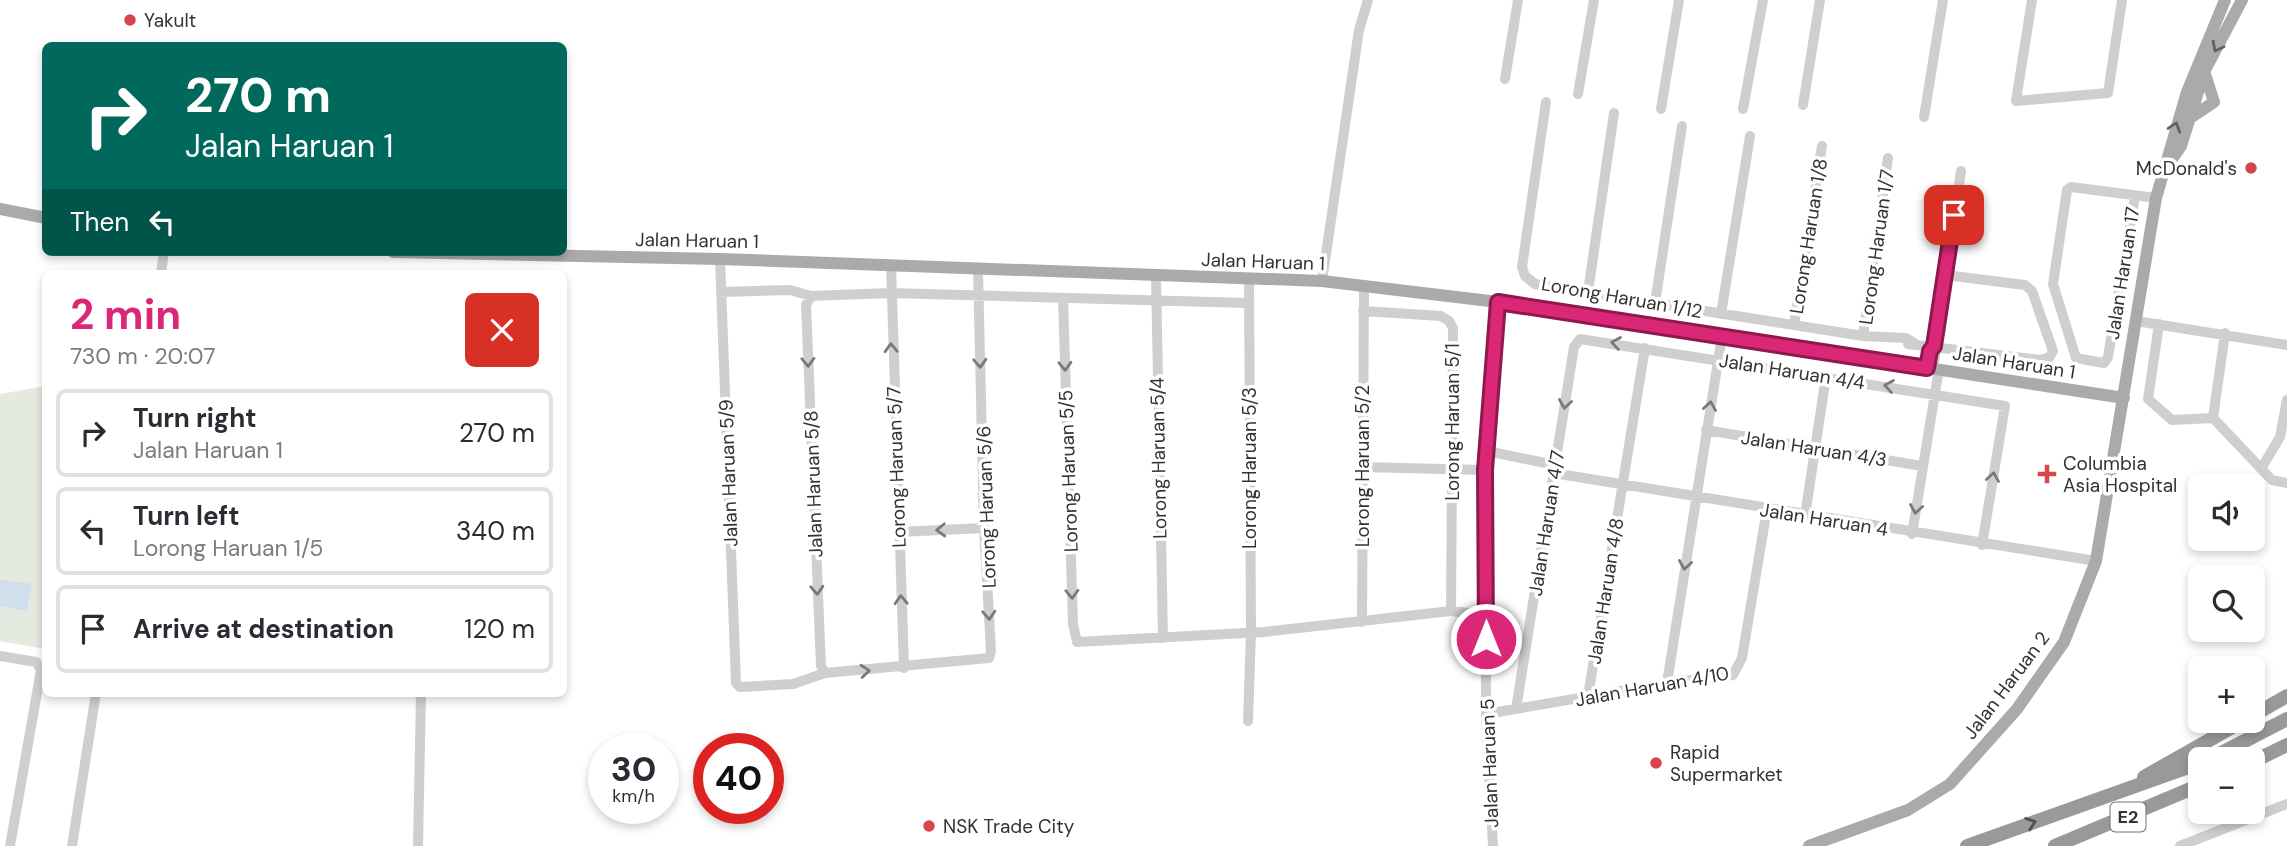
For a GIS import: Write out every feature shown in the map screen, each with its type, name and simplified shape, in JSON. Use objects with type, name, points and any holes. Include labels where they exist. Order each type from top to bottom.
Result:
[{"type":"highway","points":[[2265,709],[2287,696]]},
{"type":"highway","points":[[2233,747],[2287,719]]},
{"type":"highway","points":[[2109,796],[2222,733]]},
{"type":"highway","points":[[2265,756],[2287,745]]},
{"type":"highway","name":"E2","points":[[1967,846],[2188,767]]},
{"type":"highway","name":"E2","points":[[2055,846],[2188,790]]},
{"type":"main road","name":"Jalan Haruan 2","points":[[2169,163],[2171,140],[2187,92],[2225,0]]},
{"type":"main road","name":"Jalan Haruan 2","points":[[1809,846],[1908,810],[1950,784],[1989,743],[2043,674],[2072,625],[2096,561],[2156,198],[2169,163],[2181,146],[2205,71],[2242,0]]},
{"type":"main road","points":[[2190,118],[2214,102],[2207,88],[2205,71]]},
{"type":"main road","points":[[0,209],[42,217]]},
{"type":"main road","name":"Jalan Haruan 1","points":[[567,256],[1322,281],[1498,302],[2124,398]]},
{"type":"street","points":[[1322,281],[1359,30],[1368,0]]},
{"type":"street","points":[[1505,79],[1518,0]]},
{"type":"street","points":[[1578,94],[1594,0]]},
{"type":"street","points":[[1661,109],[1679,0]]},
{"type":"street","points":[[1743,109],[1763,0]]},
{"type":"street","points":[[1803,106],[1820,0]]},
{"type":"street","points":[[1924,117],[1943,0]]},
{"type":"street","points":[[2032,0],[2017,101],[2108,93],[2122,0]]},
{"type":"street","name":"Lorong Haruan 1/12","points":[[1546,102],[1522,267],[1525,276],[1535,284],[1894,340],[1905,345],[1914,343],[2049,358],[2053,351],[2032,291],[2025,285],[1945,275]]},
{"type":"street","points":[[1588,292],[1614,113]]},
{"type":"street","points":[[1655,303],[1682,126]]},
{"type":"street","points":[[1721,314],[1750,136]]},
{"type":"street","name":"Lorong Haruan 1/8","points":[[1794,325],[1822,146]]},
{"type":"street","name":"Lorong Haruan 1/7","points":[[1863,335],[1888,158]]},
{"type":"street","points":[[1912,534],[1934,394],[1930,351],[1934,346],[1961,171]]},
{"type":"street","name":"Jalan Haruan 17","points":[[2071,187],[2135,195],[2108,357],[2105,363],[2076,358],[2053,284],[2067,190],[2071,187]]},
{"type":"street","points":[[2135,195],[2156,198]]},
{"type":"street","name":"Jalan Haruan 5/9","points":[[720,259],[737,686],[793,684],[825,673]]},
{"type":"street","name":"Lorong Haruan 5/7","points":[[891,265],[904,668]]},
{"type":"street","name":"Lorong Haruan 5/6","points":[[904,668],[989,658],[991,651],[976,295],[978,270]]},
{"type":"street","name":"Lorong Haruan 5/4","points":[[1156,277],[1154,301],[1163,638]]},
{"type":"street","name":"Lorong Haruan 5/3","points":[[1248,721],[1251,632],[1247,303],[1249,280]]},
{"type":"street","name":"Lorong Haruan 5/2","points":[[1363,622],[1361,467],[1364,286]]},
{"type":"street","points":[[721,292],[790,290],[811,296],[890,293],[1247,303]]},
{"type":"street","name":"Jalan Haruan 5/8","points":[[811,296],[806,305],[814,537],[821,666],[825,673]]},
{"type":"street","name":"Lorong Haruan 5/5","points":[[1063,298],[1073,624],[1077,642],[1163,638]]},
{"type":"street","name":"Jalan Haruan 5","points":[[1493,846],[1486,714],[1485,470],[1498,302]]},
{"type":"street","name":"Lorong Haruan 5/1","points":[[1363,311],[1441,316],[1449,321],[1452,328],[1451,611]]},
{"type":"street","points":[[2136,321],[2225,333],[2287,345]]},
{"type":"street","points":[[2161,325],[2148,399],[2172,420],[2213,418],[2272,480],[2287,483]]},
{"type":"street","points":[[2213,418],[2225,333]]},
{"type":"street","points":[[1667,683],[1722,336]]},
{"type":"street","name":"Jalan Haruan 4/4","points":[[1580,339],[2005,406],[1982,545]]},
{"type":"street","name":"Jalan Haruan 4/7","points":[[1517,709],[1574,346],[1580,339]]},
{"type":"street","points":[[1910,365],[1914,343]]},
{"type":"street","name":"Jalan Haruan 4/8","points":[[1588,696],[1645,348]]},
{"type":"street","points":[[1805,516],[1826,376]]},
{"type":"street","points":[[2261,469],[2277,445],[2286,416],[2287,400]]},
{"type":"street","name":"Jalan Haruan 4/3","points":[[1706,430],[1922,466]]},
{"type":"street","name":"Jalan Haruan 4","points":[[1487,451],[1621,486],[2096,561]]},
{"type":"street","points":[[1361,467],[1485,470]]},
{"type":"street","name":"Jalan Haruan 4/10","points":[[1486,714],[1667,683],[1727,676],[1738,671],[1767,509]]},
{"type":"street","points":[[898,532],[984,528]]},
{"type":"street","points":[[1163,638],[1363,622],[1451,611],[1486,614]]},
{"type":"street","points":[[0,656],[36,662],[41,670],[10,846]]},
{"type":"street","points":[[825,673],[904,668]]},
{"type":"street","points":[[72,846],[95,697]]},
{"type":"street","points":[[418,846],[421,697]]},
{"type":"street","points":[[2180,846],[2287,804]]},
{"type":"shaded area","points":[[42,387],[42,648],[0,641],[0,394]]},
{"type":"water","points":[[0,579],[32,584],[27,611],[0,606]]},
{"type":"place","name":"Yakult","points":[[130,20]]},
{"type":"place","name":"McDonald's","points":[[2251,168]]},
{"type":"place","name":"Columbia Asia Hospital","points":[[2047,474]]},
{"type":"place","name":"Rapid Supermarket","points":[[1656,763]]},
{"type":"place","name":"NSK Trade City","points":[[929,826]]},
{"type":"route","points":[[1486,639],[1485,470],[1498,302],[1927,368],[1930,351],[1934,346],[1954,215]]}]
